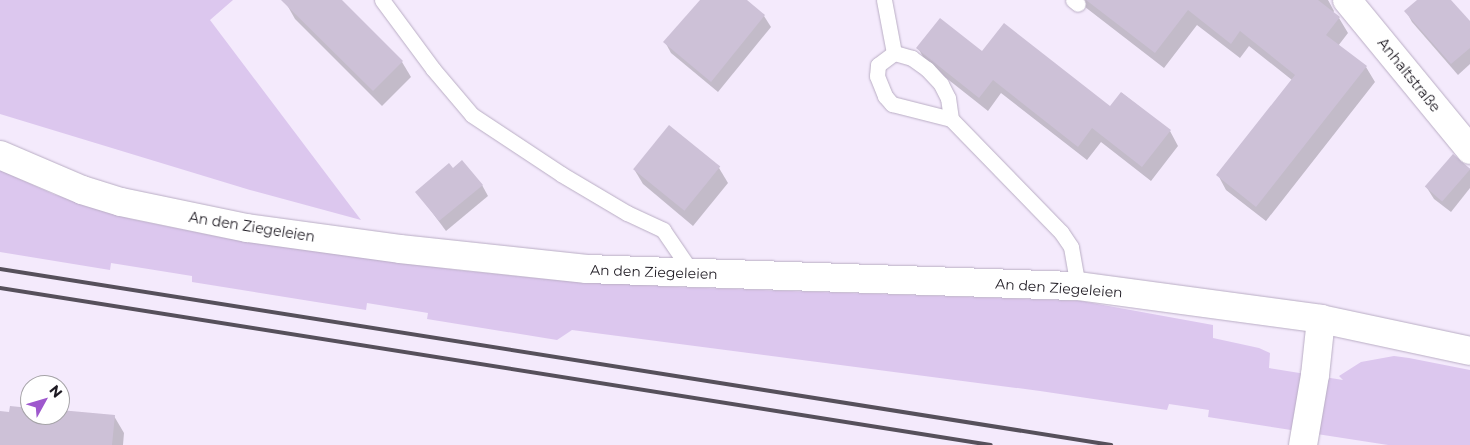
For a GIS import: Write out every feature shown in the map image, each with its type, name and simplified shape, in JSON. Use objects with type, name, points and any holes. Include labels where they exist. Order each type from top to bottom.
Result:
[{"type":"street","name":"Anhaltstraße","points":[[1347,0],[1470,150]]},
{"type":"street","name":"An den Ziegeleien","points":[[0,155],[82,190],[121,202],[247,228],[493,261],[587,269],[693,274],[1078,286],[1320,319]]},
{"type":"street","points":[[1303,445],[1315,375],[1320,319],[1470,351]]},
{"type":"lane","points":[[382,0],[433,69],[472,115],[561,174],[627,213],[663,230],[693,274]]},
{"type":"lane","points":[[884,0],[894,53]]},
{"type":"lane","points":[[894,53],[878,65],[877,76],[885,96],[892,104],[939,114],[951,119],[1068,240],[1078,286]]},
{"type":"lane","points":[[894,53],[912,58],[927,69],[941,84],[948,98],[951,119]]},
{"type":"shaded area","points":[[0,0],[233,0],[210,20],[361,220],[250,190],[0,114]]},
{"type":"shaded area","points":[[0,170],[53,194],[131,219],[225,238],[457,270],[566,281],[676,287],[1081,301],[1213,325],[1213,338],[1259,348],[1270,353],[1269,368],[1343,380],[1339,376],[1361,362],[1394,356],[1409,358],[1470,370],[1470,445],[1388,445],[1208,417],[1209,410],[1169,404],[1167,410],[1040,391],[572,330],[557,340],[427,319],[428,313],[367,303],[366,310],[192,282],[192,276],[111,263],[110,270],[0,252]]},
{"type":"building","points":[[281,0],[342,0],[403,61],[373,91]]},
{"type":"building","points":[[700,0],[747,0],[765,15],[711,82],[663,42]]},
{"type":"building","points":[[1086,0],[1318,0],[1340,17],[1326,35],[1367,66],[1256,207],[1216,175],[1295,75],[1240,31],[1231,44],[1188,10],[1155,53]]},
{"type":"building","points":[[1417,0],[1451,0],[1470,21],[1470,48],[1451,64],[1404,11]]},
{"type":"building","points":[[940,18],[982,51],[1004,23],[1110,106],[1121,92],[1171,130],[1142,167],[1092,128],[1078,147],[993,80],[979,98],[916,48]]},
{"type":"building","points":[[669,125],[720,167],[684,211],[633,169]]},
{"type":"building","points":[[1453,154],[1470,170],[1442,202],[1425,186]]},
{"type":"building","points":[[462,160],[483,185],[439,221],[415,192],[449,163],[453,168]]},
{"type":"building","points":[[10,406],[20,407],[20,425],[70,425],[70,411],[115,415],[112,445],[0,445],[0,411],[9,412]]},
{"type":"railway","points":[[0,269],[1111,445]]},
{"type":"railway","points":[[0,288],[991,445]]}]
